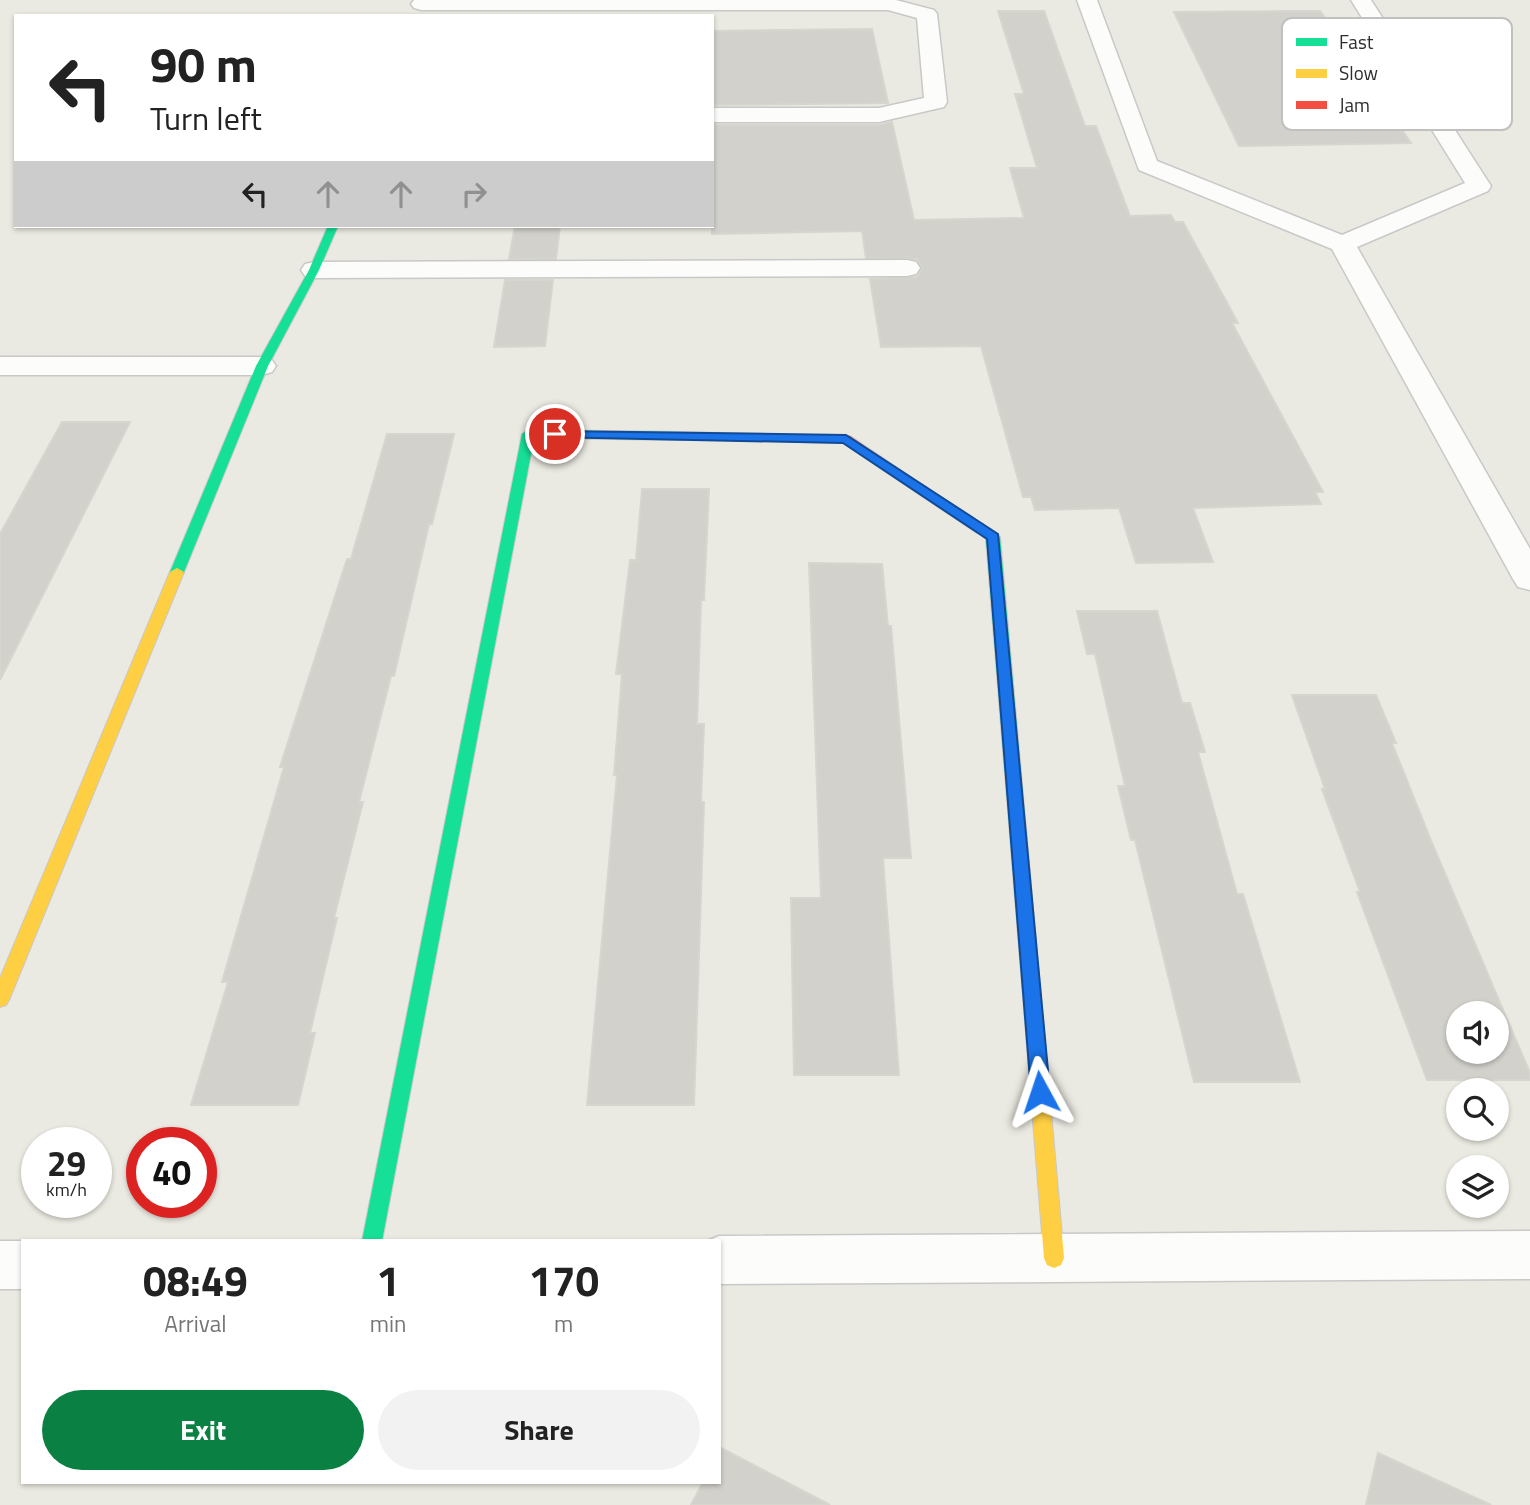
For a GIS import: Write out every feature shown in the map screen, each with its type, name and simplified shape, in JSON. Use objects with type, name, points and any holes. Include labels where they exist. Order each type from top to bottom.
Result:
[{"type":"street","points":[[1087,0],[1147,164],[1342,244],[1530,579]]},
{"type":"street","points":[[1361,0],[1372,18]]},
{"type":"street","points":[[420,7],[888,4],[927,14],[936,102],[880,116],[714,115]]},
{"type":"street","points":[[1342,244],[1479,186],[1443,130]]},
{"type":"street","points":[[0,1000],[262,366],[314,270],[331,228]]},
{"type":"street","points":[[314,270],[907,268]]},
{"type":"street","points":[[0,366],[262,366]]},
{"type":"street","points":[[372,1239],[528,434],[846,439],[993,537],[1054,1258]]},
{"type":"street","points":[[721,1260],[1530,1255]]},
{"type":"street","points":[[0,1265],[21,1265]]},
{"type":"building","points":[[998,11],[1044,11],[1085,126],[1096,126],[1130,216],[1171,215],[1175,222],[1183,222],[1238,323],[1232,323],[1323,492],[1315,492],[1321,504],[1193,508],[1213,562],[1136,563],[1119,508],[1035,510],[1031,497],[1023,497],[981,346],[881,347],[870,279],[917,277],[922,269],[917,259],[866,258],[862,231],[712,234],[714,125],[879,125],[892,122],[914,220],[1024,218],[1010,168],[1037,168],[1015,94],[1024,94]]},
{"type":"building","points":[[1320,11],[1325,18],[1282,18],[1282,130],[1402,130],[1411,143],[1239,146],[1174,12]]},
{"type":"building","points":[[872,29],[888,103],[714,105],[714,31]]},
{"type":"building","points":[[515,228],[560,228],[556,259],[509,259]]},
{"type":"building","points":[[505,280],[553,280],[545,346],[494,347]]},
{"type":"building","points":[[62,422],[130,422],[0,680],[0,534]]},
{"type":"building","points":[[387,434],[454,434],[432,524],[429,524],[394,676],[391,676],[359,802],[363,802],[334,918],[337,918],[310,1033],[315,1033],[298,1105],[191,1105],[228,982],[222,982],[284,767],[280,767],[347,559],[351,559]]},
{"type":"building","points":[[642,489],[709,489],[704,600],[701,600],[697,724],[704,724],[701,802],[704,802],[694,1105],[587,1105],[617,775],[614,775],[622,674],[616,674],[630,560],[636,560]]},
{"type":"building","points":[[809,563],[882,564],[888,626],[891,626],[911,858],[883,858],[899,1075],[794,1075],[791,898],[821,898]]},
{"type":"building","points":[[1077,611],[1157,611],[1182,703],[1190,703],[1205,752],[1198,752],[1237,894],[1243,894],[1300,1082],[1194,1082],[1135,840],[1131,840],[1118,786],[1125,786],[1095,654],[1087,654]]},
{"type":"building","points":[[1292,695],[1376,695],[1432,843],[1499,1001],[1446,1001],[1446,1064],[1509,1064],[1509,1024],[1530,1073],[1530,1080],[1427,1080],[1322,789],[1325,789]]},
{"type":"building","points":[[721,1448],[830,1505],[691,1505],[702,1484],[721,1484]]},
{"type":"building","points":[[1378,1453],[1491,1505],[1366,1505]]},
{"type":"traffic: fast","points":[[177,572],[262,366],[314,270],[332,228]]},
{"type":"traffic: fast","points":[[372,1239],[528,434],[682,436]]},
{"type":"traffic: fast","points":[[982,530],[993,537],[1034,1021]]},
{"type":"traffic: slow","points":[[0,1000],[177,572]]},
{"type":"traffic: slow","points":[[1034,1021],[1054,1258]]},
{"type":"traffic: jam","points":[[682,436],[846,439],[982,530]]},
{"type":"route","points":[[555,434],[846,439],[993,537],[1040,1092]]}]
